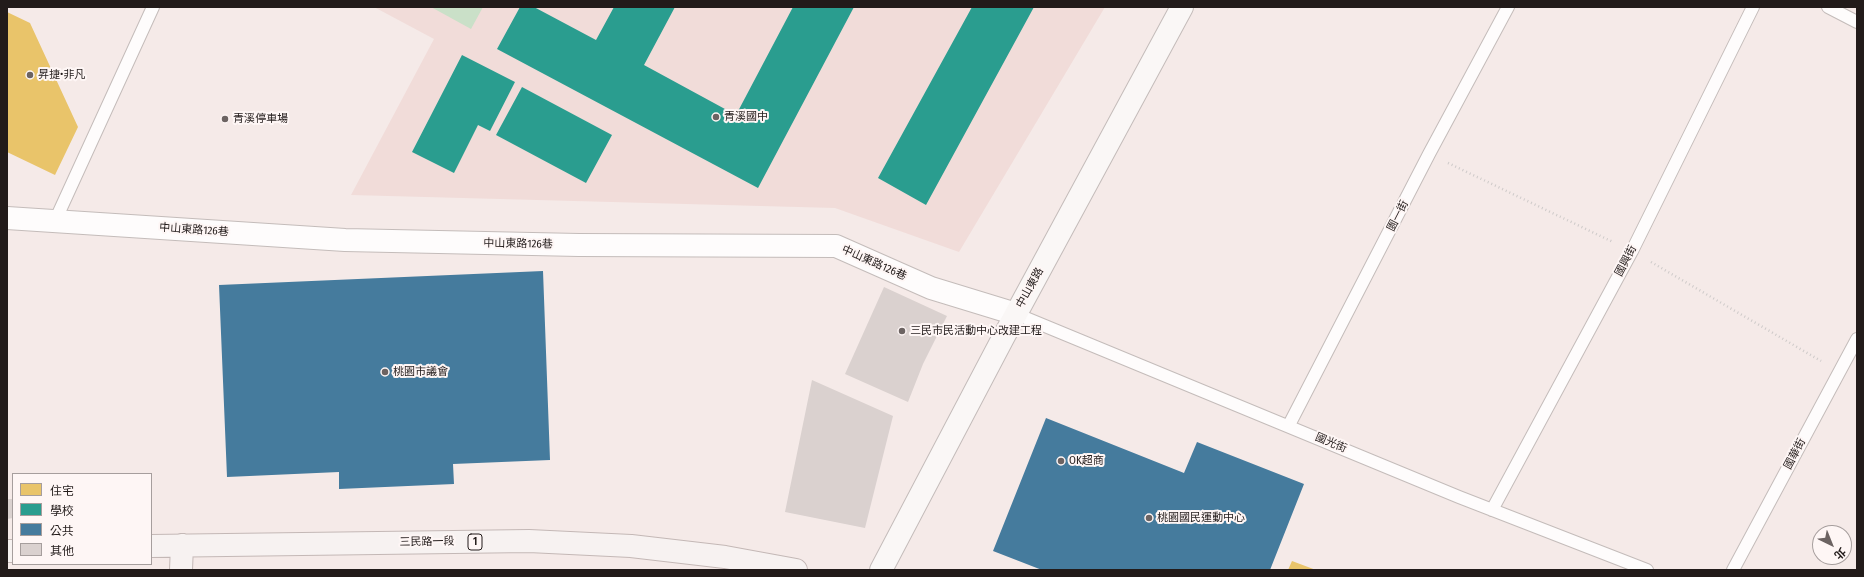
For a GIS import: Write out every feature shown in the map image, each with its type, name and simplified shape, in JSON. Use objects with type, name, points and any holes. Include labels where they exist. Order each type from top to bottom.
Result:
[{"type":"main road","name":"三民路一段","points":[[152,546],[529,541],[631,546],[725,558],[796,570]]},
{"type":"main road","points":[[181,570],[182,545]]},
{"type":"street","name":"中山東路","points":[[881,570],[1016,314],[1182,7]]},
{"type":"street","name":"中山東路126巷","points":[[7,218],[346,240],[579,245],[836,246],[931,288],[1016,314]]},
{"type":"lane","points":[[55,221],[153,7]]},
{"type":"lane","name":"園一街","points":[[1289,425],[1429,154],[1508,7]]},
{"type":"lane","name":"國興街","points":[[1492,510],[1632,251],[1752,7]]},
{"type":"lane","points":[[1828,7],[1857,22]]},
{"type":"lane","name":"國光街","points":[[1016,314],[1289,425],[1492,510],[1647,570]]},
{"type":"lane","name":"國華街","points":[[1732,570],[1857,339]]},
{"type":"path","points":[[1429,154],[1632,251],[1839,371]]},
{"type":"shaded area","name":"青溪國中","points":[[374,7],[1105,7],[959,252],[835,208],[351,195],[434,39]]},
{"type":"green space","points":[[431,7],[483,7],[471,29]]},
{"type":"building: 住宅","name":"昇捷•非凡","points":[[7,12],[30,23],[78,127],[55,175],[7,152]]},
{"type":"building: 住宅","points":[[1292,561],[1316,570],[1288,570]]},
{"type":"building: 學校","points":[[520,7],[534,7],[596,40],[614,7],[675,7],[644,65],[736,115],[793,7],[854,7],[758,188],[497,49]]},
{"type":"building: 學校","points":[[972,7],[1034,7],[926,205],[878,178]]},
{"type":"building: 學校","points":[[462,55],[515,82],[490,131],[478,125],[454,173],[412,152]]},
{"type":"building: 學校","points":[[522,87],[612,135],[586,183],[496,135]]},
{"type":"building: 公共","name":"桃園市議會","points":[[543,271],[550,460],[453,464],[454,484],[339,489],[339,472],[227,477],[219,285]]},
{"type":"building: 公共","name":"桃園國民運動中心","points":[[1046,418],[1184,473],[1197,442],[1304,484],[1270,570],[1042,570],[993,551]]},
{"type":"building: 其他","name":"三民市民活動中心改建工程","points":[[884,287],[947,316],[923,364],[908,402],[845,374]]},
{"type":"building: 其他","points":[[812,380],[893,416],[865,528],[785,512]]},
{"type":"building: 其他","points":[[7,499],[12,499],[12,518],[7,519]]},
{"type":"place","name":"昇捷•非凡","points":[[30,75]]},
{"type":"place","name":"青溪國中","points":[[716,117]]},
{"type":"place","name":"青溪停車場","points":[[225,119]]},
{"type":"place","name":"三民市民活動中心改建工程","points":[[902,331]]},
{"type":"place","name":"桃園市議會","points":[[385,372]]},
{"type":"place","name":"OK超商","points":[[1061,461]]},
{"type":"place","name":"桃園國民運動中心","points":[[1149,518]]}]
